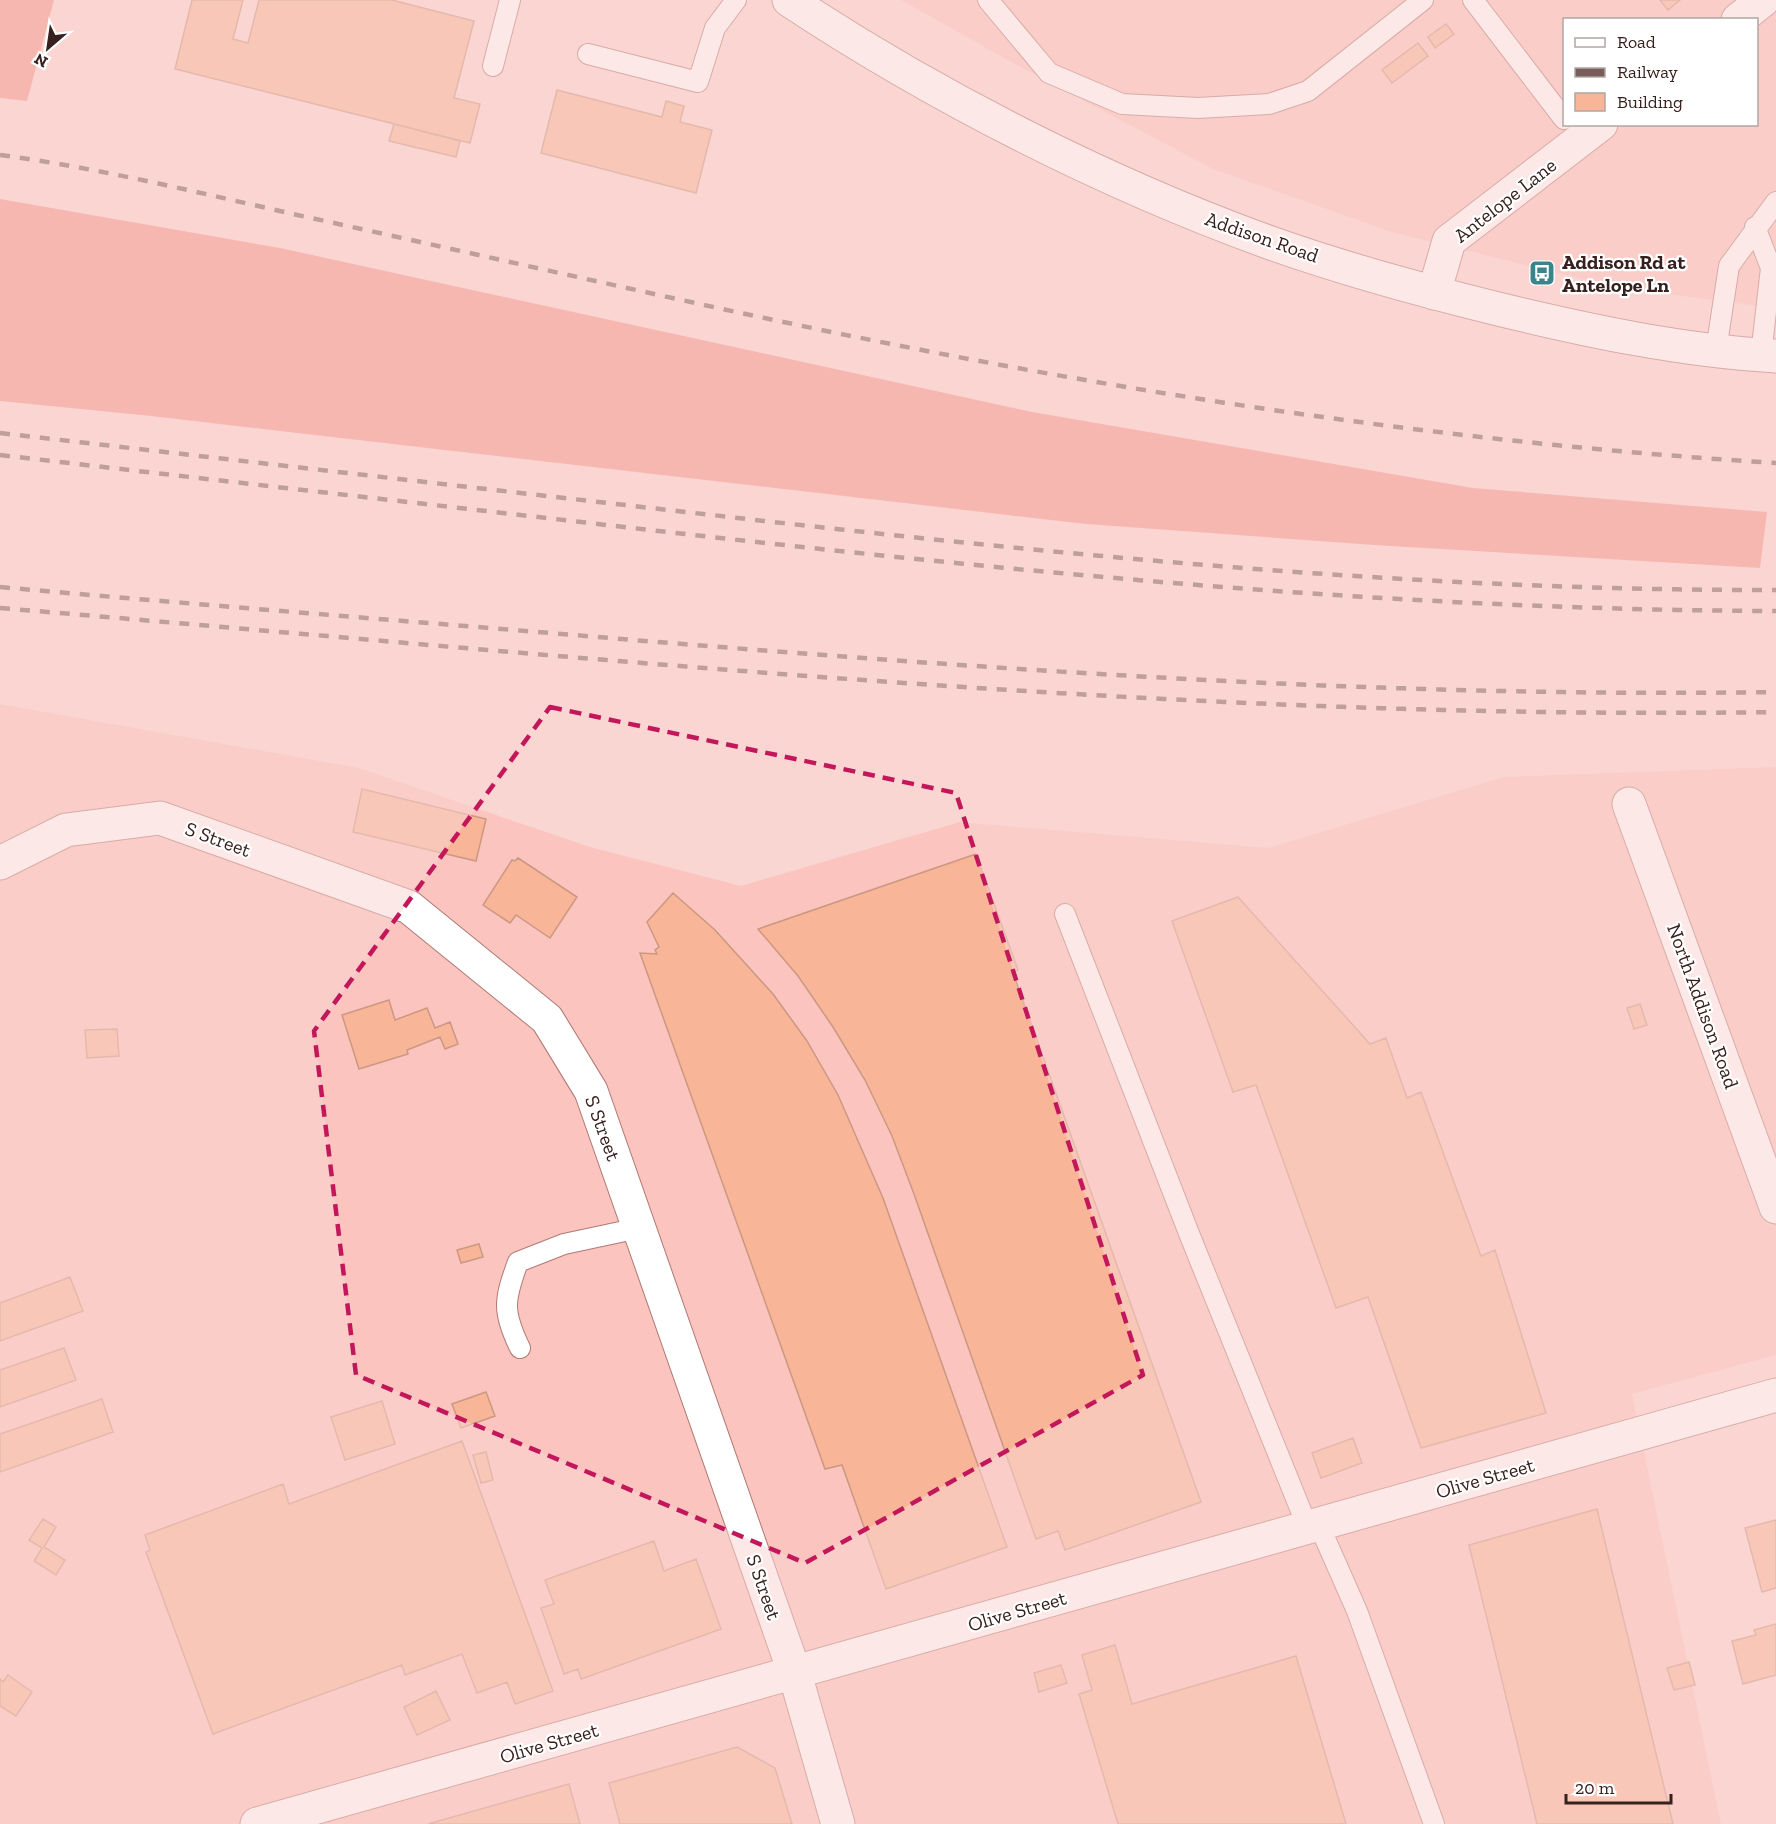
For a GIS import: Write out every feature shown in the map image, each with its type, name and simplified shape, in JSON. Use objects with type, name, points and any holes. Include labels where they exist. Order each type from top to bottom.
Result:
[{"type":"street","name":"Addison Road","points":[[789,0],[895,64],[991,117],[1114,177],[1198,214],[1271,242],[1434,293],[1582,329],[1716,350],[1768,355]]},
{"type":"street","points":[[1740,18],[1763,0]]},
{"type":"street","name":"Antelope Lane","points":[[1434,293],[1449,241],[1579,127]]},
{"type":"street","name":"North Addison Road","points":[[1629,804],[1776,1207]]},
{"type":"street","name":"S Street","points":[[0,863],[66,830],[160,818],[409,907],[547,1019],[591,1091],[795,1674],[838,1824]]},
{"type":"street","name":"Olive Street","points":[[258,1824],[1776,1395]]},
{"type":"lane","points":[[493,66],[510,0]]},
{"type":"lane","points":[[588,54],[698,82],[715,28],[736,0]]},
{"type":"lane","points":[[988,0],[1049,73],[1122,104],[1198,108],[1269,104],[1308,91],[1423,0]]},
{"type":"lane","points":[[1473,0],[1563,108]]},
{"type":"lane","points":[[1716,350],[1729,266],[1755,227],[1776,202]]},
{"type":"lane","points":[[1755,227],[1771,268],[1768,355]]},
{"type":"lane","points":[[1065,914],[1190,1236],[1314,1526],[1357,1611],[1434,1824]]},
{"type":"lane","points":[[520,1348],[508,1322],[508,1289],[518,1262],[564,1244],[639,1228]]},
{"type":"highlighted area","points":[[550,707],[956,793],[1143,1375],[805,1563],[356,1375],[314,1031]]},
{"type":"shaded area","points":[[0,0],[54,0],[27,101],[0,98]]},
{"type":"shaded area","points":[[901,0],[1776,0],[1776,308],[1618,288],[1392,232],[1213,169],[1024,69]]},
{"type":"shaded area","points":[[0,199],[280,248],[1032,412],[1473,488],[1767,512],[1760,568],[1374,545],[1086,524],[151,416],[0,401]]},
{"type":"shaded area","points":[[0,704],[359,768],[590,847],[741,886],[960,822],[1268,848],[1504,777],[1776,767],[1776,1355],[1632,1394],[1721,1824],[0,1824]]},
{"type":"building","points":[[192,0],[243,0],[233,39],[248,43],[259,0],[392,0],[474,21],[454,98],[480,104],[470,143],[175,69]]},
{"type":"building","points":[[1660,0],[1680,0],[1668,10]]},
{"type":"building","points":[[1446,24],[1454,34],[1435,48],[1428,37]]},
{"type":"building","points":[[1418,43],[1428,56],[1392,83],[1382,70]]},
{"type":"building","points":[[557,90],[662,117],[666,101],[684,106],[680,122],[712,130],[696,193],[541,153]]},
{"type":"building","points":[[394,124],[460,141],[456,157],[389,141]]},
{"type":"building","points":[[362,789],[486,819],[476,861],[353,832]]},
{"type":"building","points":[[976,854],[1018,970],[1013,972],[1201,1502],[1065,1550],[1058,1531],[1036,1539],[914,1194],[892,1136],[865,1080],[833,1027],[798,976],[758,929]]},
{"type":"building","points":[[518,858],[577,897],[550,938],[516,915],[510,923],[483,905],[512,860],[515,861]]},
{"type":"building","points":[[673,893],[715,930],[773,994],[807,1041],[838,1095],[883,1198],[1007,1547],[886,1589],[842,1465],[825,1469],[640,953],[657,954],[655,950],[659,947],[647,922]]},
{"type":"building","points":[[1238,897],[1370,1044],[1386,1038],[1407,1098],[1421,1092],[1481,1256],[1495,1250],[1546,1413],[1421,1448],[1368,1297],[1336,1308],[1256,1085],[1233,1092],[1172,921]]},
{"type":"building","points":[[389,1000],[395,1020],[427,1008],[435,1028],[450,1022],[458,1044],[445,1049],[440,1037],[407,1050],[408,1054],[359,1069],[342,1015]]},
{"type":"building","points":[[1640,1004],[1647,1025],[1634,1029],[1627,1008]]},
{"type":"building","points":[[117,1029],[119,1056],[87,1058],[85,1030]]},
{"type":"building","points":[[479,1244],[483,1257],[461,1263],[457,1250]]},
{"type":"building","points":[[70,1277],[83,1311],[0,1341],[0,1303]]},
{"type":"building","points":[[64,1348],[76,1380],[0,1407],[0,1370]]},
{"type":"building","points":[[486,1392],[495,1416],[461,1428],[452,1404]]},
{"type":"building","points":[[102,1399],[113,1432],[0,1472],[0,1434]]},
{"type":"building","points":[[382,1401],[395,1444],[345,1460],[331,1417]]},
{"type":"building","points":[[1353,1438],[1362,1463],[1321,1478],[1312,1453]]},
{"type":"building","points":[[462,1441],[553,1691],[515,1704],[507,1682],[477,1693],[462,1654],[405,1675],[402,1665],[213,1734],[146,1552],[150,1550],[145,1535],[283,1484],[289,1504]]},
{"type":"building","points":[[486,1452],[493,1480],[481,1483],[473,1455]]},
{"type":"building","points":[[1597,1509],[1673,1824],[1537,1824],[1469,1545]]},
{"type":"building","points":[[43,1519],[56,1527],[44,1547],[65,1560],[56,1575],[34,1561],[42,1548],[29,1540]]},
{"type":"building","points":[[1776,1520],[1776,1588],[1762,1592],[1745,1528]]},
{"type":"building","points":[[654,1541],[664,1571],[696,1559],[721,1629],[581,1679],[578,1669],[564,1674],[541,1608],[554,1604],[545,1580]]},
{"type":"building","points":[[1776,1624],[1776,1675],[1743,1684],[1732,1641],[1756,1635],[1754,1630]]},
{"type":"building","points":[[1115,1645],[1132,1704],[1296,1656],[1346,1824],[1118,1824],[1079,1694],[1092,1690],[1082,1655]]},
{"type":"building","points":[[1689,1662],[1695,1685],[1674,1690],[1667,1668]]},
{"type":"building","points":[[1061,1665],[1067,1683],[1039,1692],[1034,1673]]},
{"type":"building","points":[[8,1675],[32,1692],[16,1716],[0,1706],[0,1679],[3,1682]]},
{"type":"building","points":[[436,1691],[450,1720],[417,1735],[404,1707]]},
{"type":"building","points":[[737,1747],[775,1768],[792,1824],[620,1824],[609,1783]]},
{"type":"building","points":[[569,1784],[580,1824],[428,1824]]},
{"type":"railway","points":[[0,155],[147,181],[849,336],[1112,385],[1244,406],[1510,440],[1776,463]]},
{"type":"railway","points":[[0,433],[1088,555],[1363,577],[1500,584],[1638,589],[1776,590]]},
{"type":"railway","points":[[0,455],[782,545],[1066,574],[1207,586],[1491,604],[1776,611]]},
{"type":"railway","points":[[0,587],[633,640],[1061,672],[1490,691],[1776,692]]},
{"type":"railway","points":[[0,608],[665,665],[1109,696],[1331,706],[1553,712],[1776,712]]},
{"type":"place","name":"Addison Rd at Antelope Ln","points":[[1542,273]]}]
